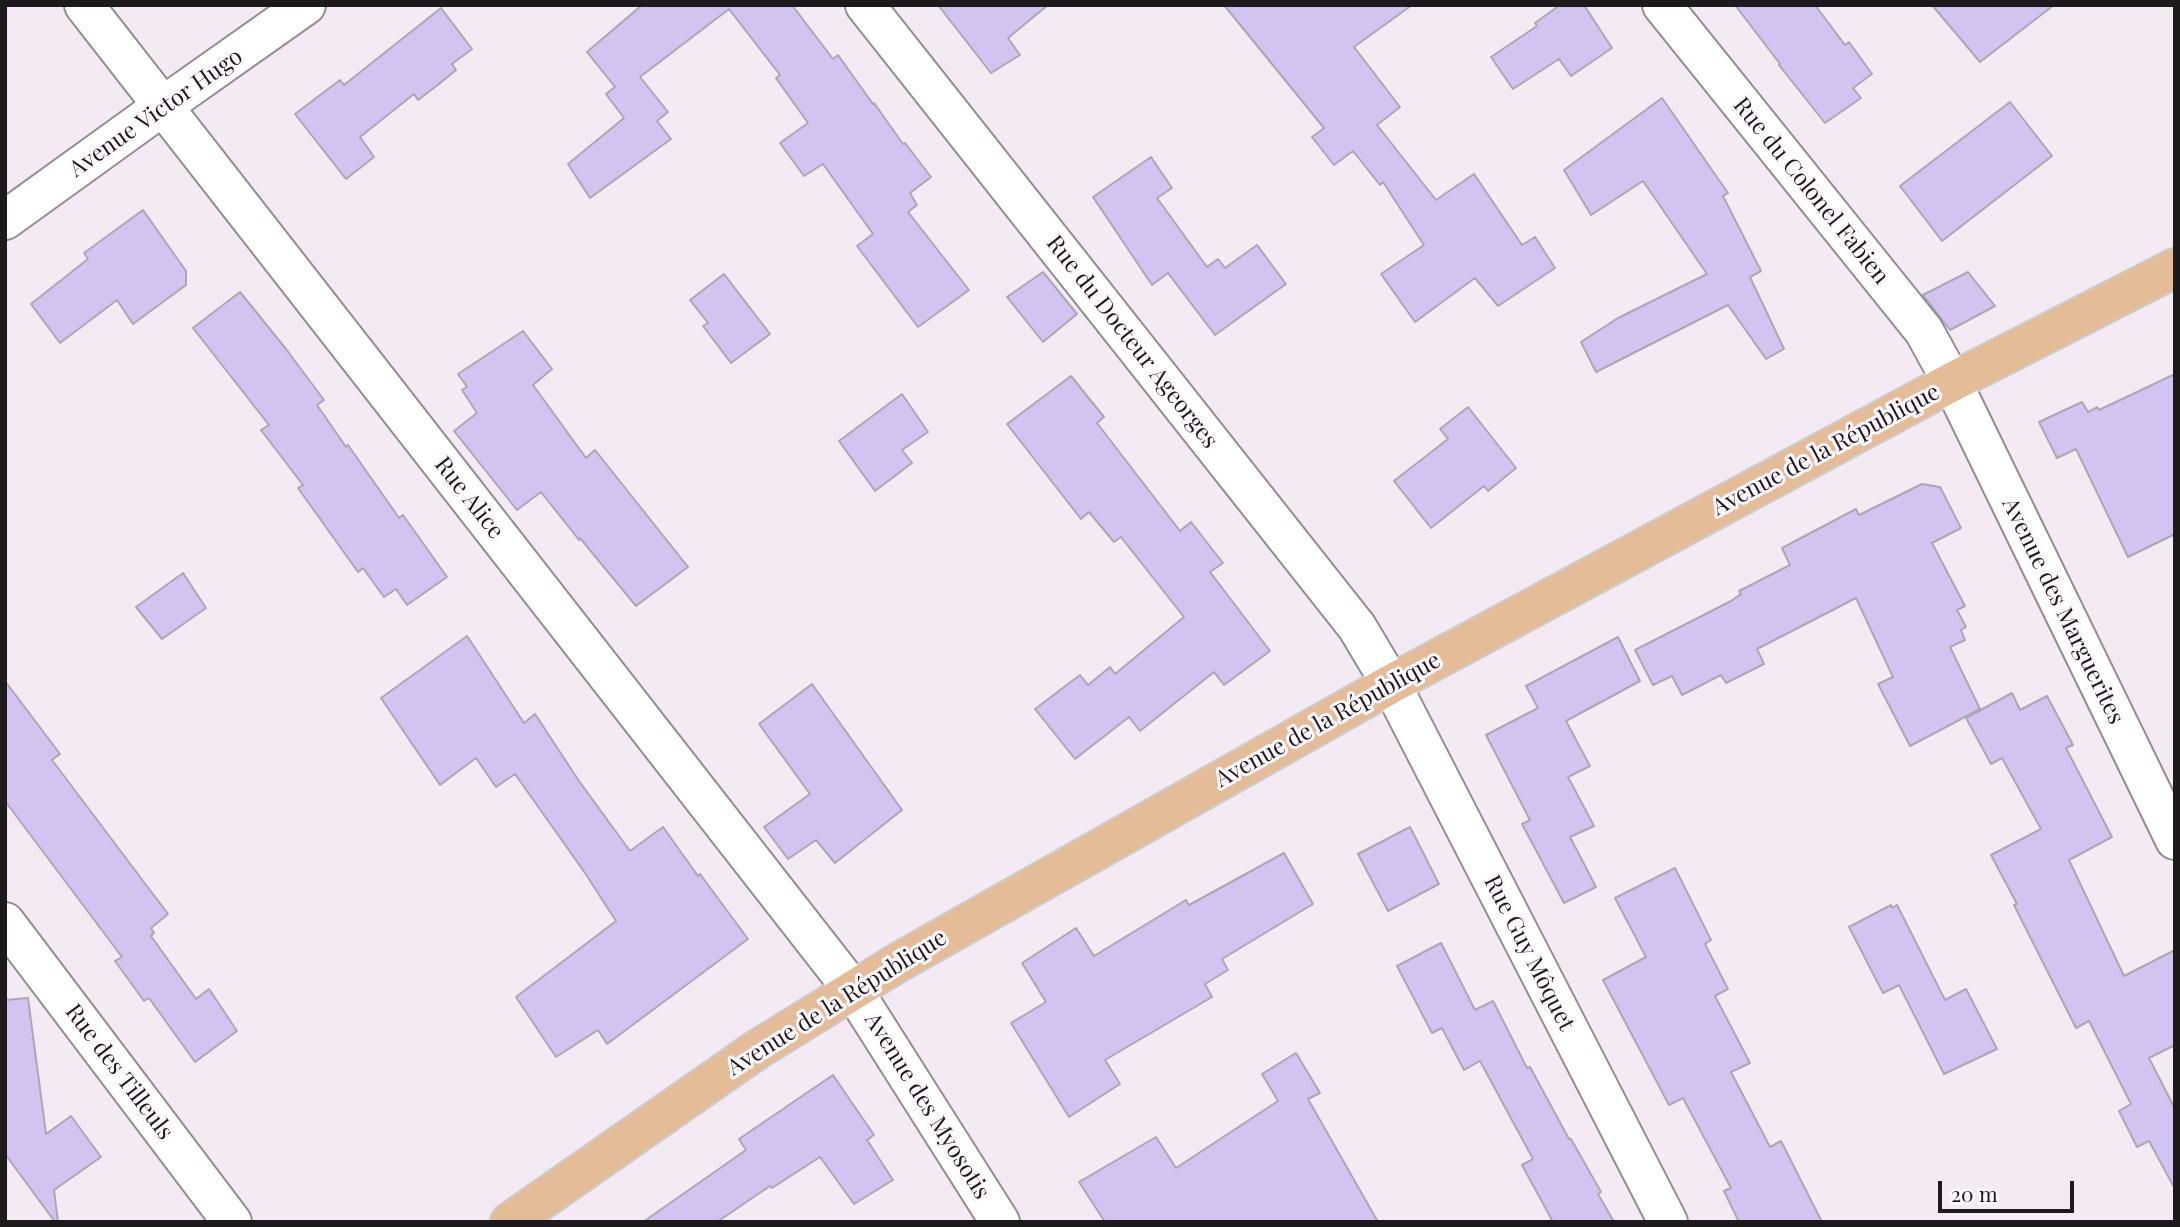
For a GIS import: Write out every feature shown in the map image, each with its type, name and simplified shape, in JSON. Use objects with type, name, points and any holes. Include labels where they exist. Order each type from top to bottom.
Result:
[{"type":"main road","name":"Avenue de la République","points":[[510,1222],[758,1049],[899,962],[1391,684],[1952,382],[2175,268]]},
{"type":"street","name":"Rue Alice","points":[[84,5],[853,990]]},
{"type":"street","name":"Avenue Victor Hugo","points":[[5,220],[306,5]]},
{"type":"street","name":"Rue du Docteur Ageorges","points":[[865,5],[1357,626],[1391,684]]},
{"type":"street","name":"Rue du Colonel Fabien","points":[[1662,5],[1924,331],[1952,382]]},
{"type":"street","name":"Avenue des Marguerites","points":[[1952,382],[2175,840]]},
{"type":"street","name":"Rue Guy Môquet","points":[[1391,684],[1668,1222]]},
{"type":"street","name":"Rue des Tilleuls","points":[[5,922],[232,1222]]},
{"type":"street","name":"Avenue des Myosotis","points":[[853,990],[1000,1222]]},
{"type":"building","points":[[642,5],[792,5],[833,59],[838,55],[903,144],[905,143],[931,177],[910,193],[917,205],[908,212],[969,290],[918,327],[857,246],[873,234],[823,164],[804,176],[780,143],[808,123],[776,78],[780,75],[729,9],[640,77],[668,112],[657,121],[671,139],[590,198],[568,164],[624,118],[606,94],[615,87],[587,52]]},
{"type":"building","points":[[938,5],[1048,5],[1008,38],[1020,55],[991,73]]},
{"type":"building","points":[[1224,5],[1412,5],[1354,47],[1400,107],[1377,125],[1436,200],[1474,174],[1522,245],[1535,237],[1555,268],[1498,306],[1475,278],[1415,322],[1381,274],[1424,245],[1383,182],[1380,185],[1353,151],[1334,165],[1312,137],[1324,128]]},
{"type":"building","points":[[1560,5],[1584,5],[1612,48],[1571,76],[1559,59],[1513,89],[1491,57],[1537,26],[1535,23]]},
{"type":"building","points":[[1735,5],[1815,5],[1845,45],[1849,42],[1872,74],[1853,88],[1861,98],[1825,123]]},
{"type":"building","points":[[1932,5],[2054,5],[1980,62]]},
{"type":"building","points":[[441,8],[472,49],[452,64],[456,70],[439,84],[418,100],[414,94],[360,137],[374,157],[346,179],[295,114],[340,80],[344,85]]},
{"type":"building","points":[[1662,98],[1728,193],[1723,196],[1761,271],[1750,277],[1784,349],[1766,359],[1728,305],[1596,372],[1581,342],[1618,318],[1707,274],[1643,181],[1591,215],[1564,170]]},
{"type":"building","points":[[2010,102],[2052,156],[1942,241],[1900,186]]},
{"type":"building","points":[[1151,157],[1172,188],[1157,198],[1207,267],[1218,259],[1225,268],[1257,245],[1286,284],[1215,335],[1168,273],[1152,285],[1093,197]]},
{"type":"building","points":[[143,210],[186,271],[186,285],[133,324],[117,300],[60,343],[31,304],[88,259],[84,253]]},
{"type":"building","points":[[1043,272],[1077,314],[1043,342],[1007,297]]},
{"type":"building","points":[[1968,272],[1995,306],[1950,330],[1923,295]]},
{"type":"building","points":[[724,274],[770,334],[731,363],[703,326],[708,323],[690,300]]},
{"type":"building","points":[[240,292],[324,400],[317,405],[346,447],[348,445],[399,518],[403,515],[447,577],[407,605],[396,589],[384,597],[363,568],[358,572],[298,488],[303,485],[261,430],[269,425],[193,328]]},
{"type":"building","points":[[523,331],[552,369],[533,385],[586,458],[595,450],[688,567],[636,606],[541,492],[517,510],[454,431],[477,413],[462,390],[467,387],[458,374]]},
{"type":"building","points":[[2175,374],[2175,534],[2128,557],[2076,449],[2057,458],[2039,422],[2082,402],[2088,412],[2097,407],[2099,410]]},
{"type":"building","points":[[1071,376],[1104,417],[1097,423],[1180,531],[1191,522],[1223,563],[1210,572],[1270,651],[1224,685],[1214,672],[1140,731],[1129,717],[1075,759],[1035,709],[1080,675],[1088,685],[1110,667],[1115,674],[1184,617],[1121,537],[1114,542],[1089,512],[1081,519],[1007,424]]},
{"type":"building","points":[[902,394],[928,432],[902,450],[912,463],[875,491],[839,441]]},
{"type":"building","points":[[1468,407],[1516,468],[1488,491],[1484,486],[1431,528],[1394,481],[1448,439],[1440,429]]},
{"type":"building","points":[[1922,484],[1940,487],[1961,528],[1932,543],[1965,606],[1957,610],[1966,627],[1961,630],[1965,640],[1950,647],[1980,709],[1910,746],[1878,684],[1893,677],[1856,598],[1757,649],[1764,664],[1726,683],[1721,675],[1682,695],[1672,676],[1653,685],[1635,650],[1731,601],[1741,594],[1739,591],[1790,565],[1782,548],[1856,509],[1859,515]]},
{"type":"building","points":[[183,573],[206,608],[162,639],[136,607]]},
{"type":"building","points":[[467,636],[524,723],[535,714],[630,851],[663,827],[748,939],[607,1044],[598,1030],[556,1057],[516,997],[616,921],[585,873],[515,774],[496,787],[476,758],[440,785],[381,698]]},
{"type":"building","points":[[1618,637],[1640,681],[1566,721],[1590,766],[1568,777],[1594,826],[1570,837],[1596,887],[1564,903],[1522,824],[1530,820],[1486,735],[1538,708],[1526,686]]},
{"type":"building","points":[[5,681],[60,754],[52,760],[168,914],[151,928],[154,933],[151,936],[196,999],[209,989],[237,1031],[195,1062],[149,998],[144,1001],[115,961],[122,957],[5,801]]},
{"type":"building","points":[[812,684],[902,810],[835,863],[816,840],[788,859],[764,827],[810,794],[759,724]]},
{"type":"building","points":[[2012,693],[2020,710],[2047,696],[2073,745],[2066,748],[2112,837],[2069,860],[2124,976],[2175,950],[2175,1045],[2149,1058],[2175,1109],[2175,1189],[2149,1141],[2137,1147],[2119,1111],[2131,1104],[2089,1021],[2076,1028],[1991,855],[2041,829],[2002,758],[1991,764],[1966,718]]},
{"type":"building","points":[[1410,827],[1439,884],[1388,911],[1358,854]]},
{"type":"building","points":[[1284,853],[1313,904],[1222,959],[1228,970],[1205,984],[1212,997],[1105,1060],[1120,1084],[1069,1117],[1011,1023],[1046,1002],[1022,963],[1076,928],[1094,956],[1186,900],[1189,905]]},
{"type":"building","points":[[1675,868],[1711,940],[1705,944],[1728,989],[1715,996],[1750,1063],[1731,1072],[1770,1147],[1781,1141],[1822,1222],[1739,1222],[1724,1191],[1731,1188],[1683,1098],[1669,1105],[1603,980],[1646,957],[1615,898]]},
{"type":"building","points":[[1891,905],[1892,908],[1897,905],[1945,1000],[1966,989],[1997,1049],[1944,1074],[1899,985],[1883,993],[1849,927]]},
{"type":"building","points":[[1441,943],[1475,1010],[1493,1001],[1527,1068],[1530,1067],[1601,1192],[1598,1194],[1614,1222],[1553,1222],[1522,1165],[1533,1159],[1480,1061],[1464,1070],[1442,1028],[1432,1033],[1397,966]]},
{"type":"building","points":[[28,998],[46,1134],[71,1116],[101,1157],[54,1190],[58,1222],[55,1222],[5,1154],[5,1000]]},
{"type":"building","points":[[1296,1053],[1320,1093],[1308,1099],[1378,1222],[1105,1222],[1079,1182],[1156,1137],[1176,1168],[1278,1101],[1262,1074]]},
{"type":"building","points":[[833,1075],[874,1135],[867,1140],[893,1180],[854,1204],[820,1157],[772,1188],[770,1186],[717,1222],[643,1222],[746,1150],[739,1139]]}]
